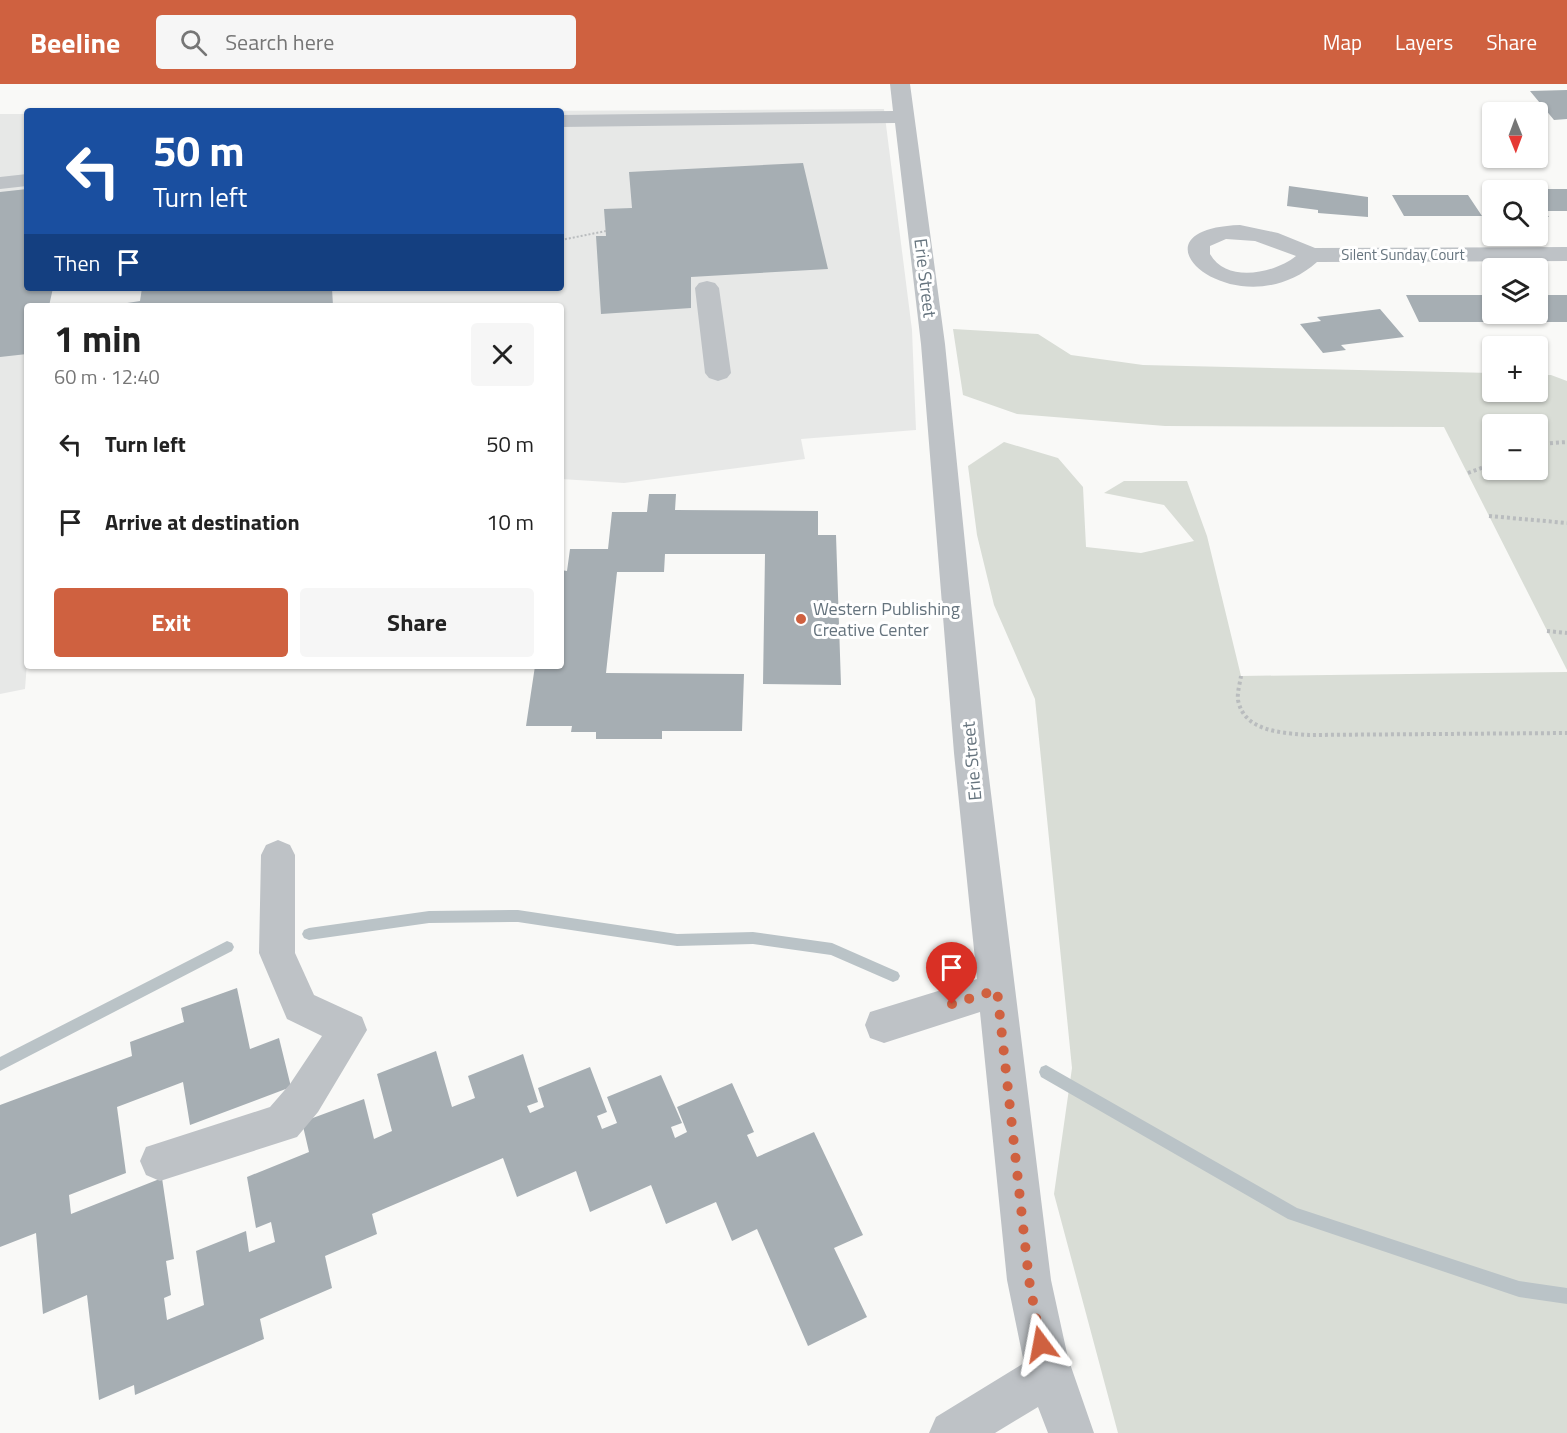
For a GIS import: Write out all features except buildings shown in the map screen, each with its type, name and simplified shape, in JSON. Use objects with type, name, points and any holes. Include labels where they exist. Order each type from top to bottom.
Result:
[{"type":"street","name":"Erie Street","points":[[900,84],[933,344],[970,753],[1029,1280],[1035,1324],[1048,1374],[1071,1433]]},
{"type":"street","points":[[564,121],[904,117]]},
{"type":"street","points":[[0,183],[24,180]]},
{"type":"street","name":"Silent Sunday Court","points":[[1311,255],[1567,254]]},
{"type":"street","points":[[707,288],[718,373]]},
{"type":"street","points":[[160,1161],[283,1124],[304,1098],[348,1030],[300,1007],[277,953],[278,855]]},
{"type":"street","points":[[884,1025],[997,990]]},
{"type":"street","points":[[952,1433],[1048,1374]]},
{"type":"path","points":[[564,239],[606,231]]},
{"type":"path","points":[[1548,443],[1567,442]]},
{"type":"path","points":[[1468,473],[1482,468]]},
{"type":"path","points":[[1489,516],[1567,523]]},
{"type":"path","points":[[1547,631],[1567,633]]},
{"type":"path","points":[[1241,676],[1238,699],[1245,717],[1272,732],[1309,735],[1567,733]]},
{"type":"shaded area","points":[[884,109],[912,330],[916,430],[801,439],[805,459],[624,483],[564,479],[564,303],[24,303],[24,669],[27,669],[25,689],[0,694],[0,114],[24,114],[24,291],[564,291],[564,111]]},
{"type":"shaded area","points":[[953,329],[1038,334],[1071,355],[1143,365],[1482,373],[1482,402],[1548,402],[1548,375],[1567,381],[1567,670],[1444,427],[1165,426],[1017,414],[963,395]]},
{"type":"shaded area","points":[[1004,442],[1058,458],[1083,487],[1086,547],[1141,553],[1194,541],[1164,505],[1104,493],[1124,481],[1187,481],[1207,536],[1241,676],[1567,672],[1567,1433],[1118,1433],[1054,1194],[1072,1068],[1035,699],[994,605],[977,535],[968,466]]},
{"type":"waterway","points":[[309,934],[429,917],[518,916],[677,940],[753,938],[832,949],[893,976]]},
{"type":"waterway","points":[[0,1064],[227,947]]},
{"type":"waterway","points":[[1046,1072],[1293,1214],[1519,1289],[1567,1296]]},
{"type":"place","name":"Western Publishing Creative Center","points":[[801,619]]},
{"type":"route","points":[[952,1004],[997,990],[1029,1280],[1035,1324],[1041,1344]]}]
